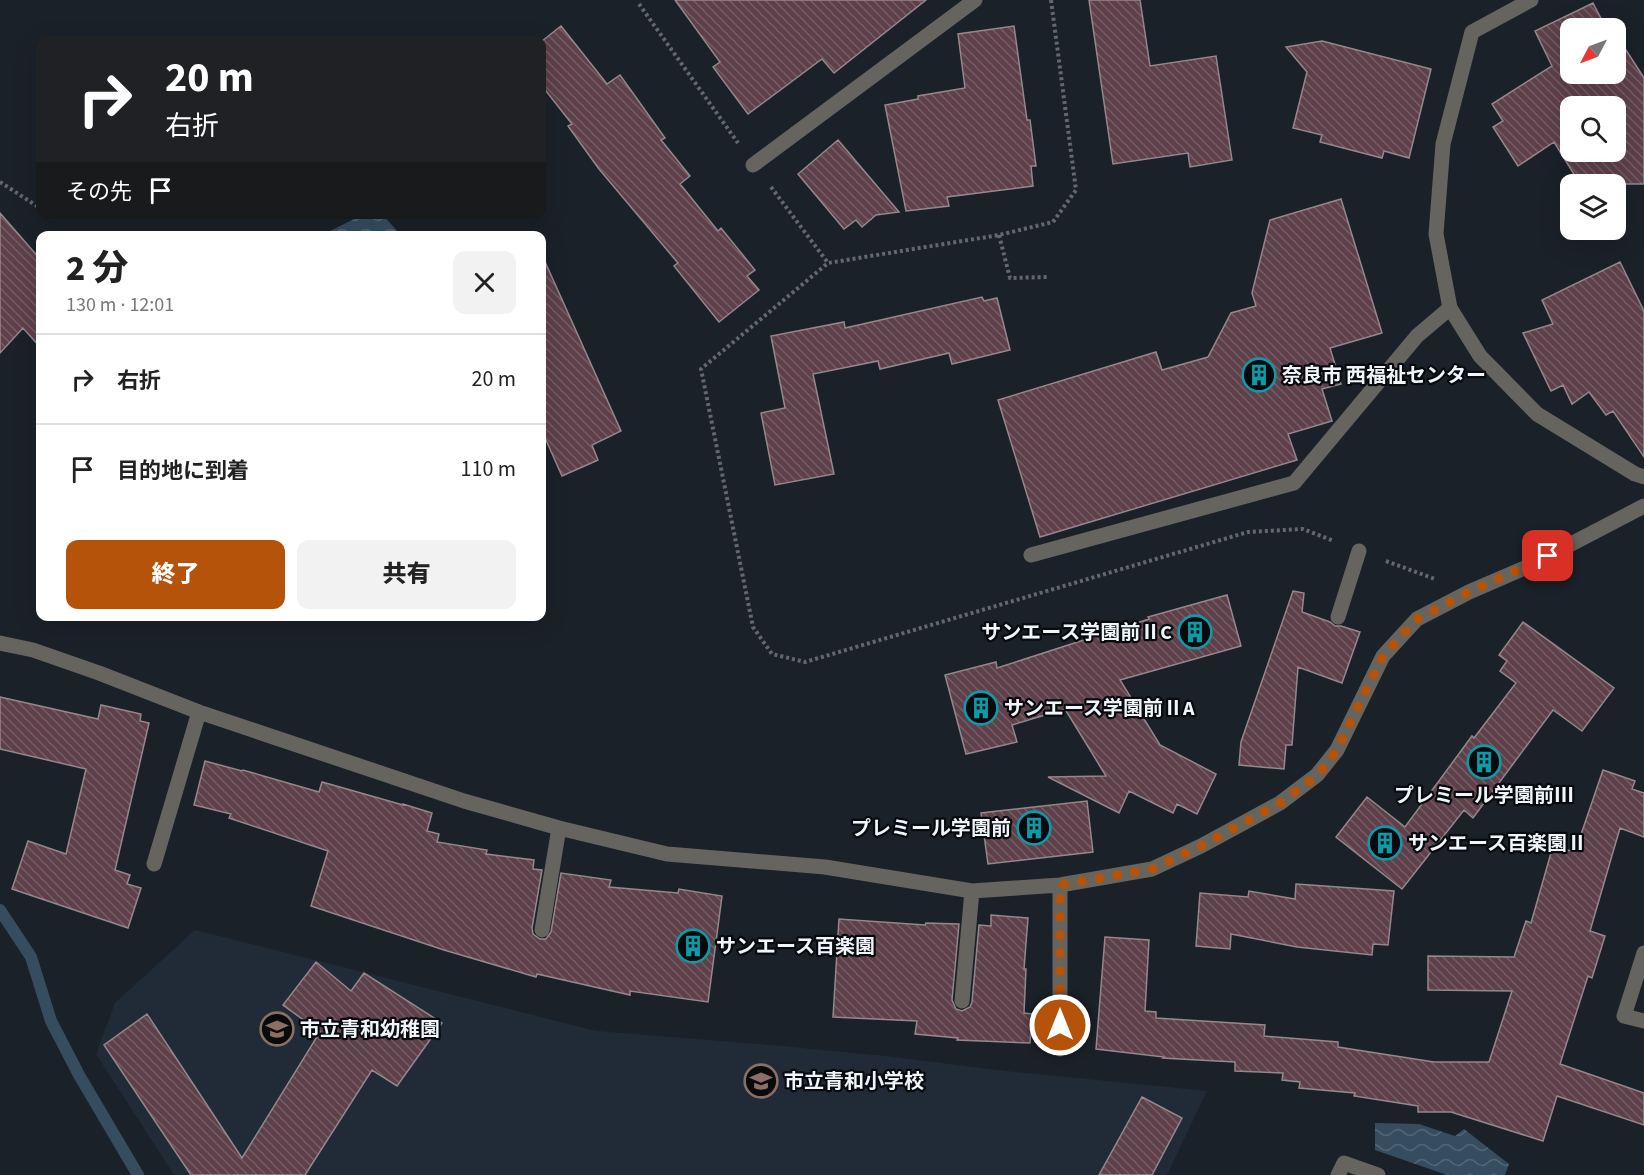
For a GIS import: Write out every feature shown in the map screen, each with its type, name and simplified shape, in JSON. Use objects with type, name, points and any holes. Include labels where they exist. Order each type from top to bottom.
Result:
[{"type":"street","points":[[753,165],[975,0]]},
{"type":"street","points":[[1531,0],[1472,32],[1463,65],[1443,144],[1436,234],[1450,308],[1480,356],[1537,414],[1635,474],[1644,477]]},
{"type":"street","points":[[1031,555],[1294,483],[1417,336],[1450,308]]},
{"type":"street","points":[[0,644],[33,650],[199,712],[464,801],[559,828],[667,854],[825,867],[972,891],[1060,885],[1152,869],[1201,846],[1280,803],[1317,776],[1337,750],[1383,656],[1417,619],[1469,592],[1529,566],[1644,506]]},
{"type":"street","points":[[1338,617],[1359,550]]},
{"type":"street","points":[[154,864],[199,712]]},
{"type":"street","points":[[542,930],[559,828]]},
{"type":"street","points":[[1060,885],[1060,1049]]},
{"type":"street","points":[[962,1001],[972,891]]},
{"type":"street","points":[[1644,953],[1624,1016],[1644,1021]]},
{"type":"street","points":[[1338,1175],[1344,1163],[1378,1175]]},
{"type":"path","points":[[1052,0],[1076,190],[1053,222],[999,235],[828,263],[701,369],[753,627],[772,654],[805,662],[1248,532],[1303,529],[1469,592]]},
{"type":"path","points":[[639,4],[753,165],[828,263]]},
{"type":"path","points":[[0,182],[36,205]]},
{"type":"path","points":[[999,235],[1010,278],[1047,277]]},
{"type":"shaded area","name":"市立青和小学校","points":[[195,930],[596,1031],[885,1056],[1005,1071],[1207,1091],[1167,1175],[174,1175],[96,1054],[115,1003]]},
{"type":"water","points":[[354,219],[387,219],[397,231],[330,231]]},
{"type":"water","points":[[1375,1123],[1419,1124],[1455,1136],[1464,1129],[1509,1164],[1505,1175],[1447,1175],[1375,1150]]},
{"type":"building","points":[[675,0],[926,0],[834,73],[822,59],[748,114],[713,67],[720,62]]},
{"type":"building","points":[[1089,0],[1140,0],[1150,66],[1216,56],[1232,160],[1190,167],[1188,153],[1113,164]]},
{"type":"building","points":[[1593,3],[1601,18],[1562,18]]},
{"type":"building","points":[[1560,19],[1560,84],[1626,84],[1626,50],[1644,78],[1644,184],[1626,184],[1626,174],[1574,174],[1566,162],[1626,162],[1626,96],[1560,96],[1560,152],[1554,142],[1518,166],[1493,127],[1503,121],[1492,104],[1552,66],[1535,31]]},
{"type":"building","points":[[561,26],[607,84],[620,75],[665,138],[661,140],[690,176],[680,184],[718,231],[721,228],[755,270],[747,276],[759,290],[719,322],[674,266],[678,263],[599,169],[568,126],[572,124],[546,91],[546,38]]},
{"type":"building","points":[[1014,26],[1036,166],[1031,166],[1033,186],[947,197],[949,206],[906,211],[885,105],[918,99],[918,96],[965,88],[958,34]]},
{"type":"building","points":[[1322,41],[1431,69],[1409,158],[1384,151],[1382,158],[1320,142],[1322,135],[1293,128],[1307,72],[1286,47]]},
{"type":"building","points":[[838,140],[899,212],[876,215],[862,227],[856,220],[844,229],[798,174]]},
{"type":"building","name":"奈良市 西福祉センター","points":[[1341,199],[1382,333],[1330,348],[1341,384],[1322,389],[1332,421],[1288,434],[1297,460],[1040,537],[998,400],[1156,352],[1162,370],[1208,357],[1231,313],[1256,306],[1252,293],[1270,220]]},
{"type":"building","points":[[0,213],[36,254],[36,343],[23,328],[0,353]]},
{"type":"building","points":[[1620,262],[1644,311],[1644,457],[1613,411],[1606,415],[1589,392],[1572,404],[1563,385],[1551,391],[1523,333],[1553,324],[1542,300]]},
{"type":"building","points":[[546,264],[621,431],[592,445],[598,460],[562,476],[546,440]]},
{"type":"building","points":[[982,297],[984,301],[997,298],[1010,350],[952,364],[949,353],[880,369],[878,361],[813,374],[834,474],[775,485],[761,413],[785,408],[771,336],[844,322],[845,328]]},
{"type":"building","points":[[1293,591],[1304,593],[1302,612],[1335,626],[1360,632],[1342,683],[1298,667],[1292,745],[1286,745],[1284,769],[1239,765],[1241,742]]},
{"type":"building","points":[[1227,595],[1241,646],[1120,680],[1160,745],[1216,774],[1197,814],[1177,804],[1173,813],[1129,791],[1119,813],[1048,777],[1106,776],[1065,709],[1012,725],[1017,742],[966,754],[945,675],[996,662],[997,668],[1149,619],[1148,617]]},
{"type":"building","points":[[1523,622],[1614,688],[1582,731],[1553,710],[1473,818],[1464,810],[1402,889],[1336,837],[1367,797],[1405,827],[1472,736],[1474,738],[1516,683],[1500,671],[1507,661],[1499,655]]},
{"type":"building","points":[[0,697],[98,719],[101,705],[141,714],[140,721],[149,723],[115,870],[130,875],[127,884],[141,888],[128,928],[12,889],[28,841],[66,854],[86,769],[0,749]]},
{"type":"building","points":[[205,761],[319,792],[322,782],[403,804],[432,813],[427,831],[439,834],[437,842],[487,850],[486,854],[534,860],[533,869],[542,870],[532,928],[533,934],[540,939],[546,939],[551,932],[561,873],[611,880],[609,887],[678,893],[679,889],[722,896],[708,1002],[630,991],[630,995],[537,974],[536,977],[444,950],[311,906],[328,851],[229,818],[231,814],[194,805]]},
{"type":"building","points":[[1603,770],[1635,781],[1632,789],[1644,793],[1644,837],[1620,828],[1590,931],[1605,936],[1592,978],[1588,976],[1560,1064],[1644,1093],[1644,1125],[1557,1096],[1543,1141],[1451,1112],[1418,1112],[1418,1106],[1354,1096],[1355,1093],[1299,1088],[1300,1082],[1282,1080],[1283,1073],[1235,1071],[1235,1062],[1163,1058],[1096,1049],[1105,937],[1149,940],[1145,1011],[1156,1012],[1156,1018],[1265,1025],[1264,1036],[1338,1042],[1338,1047],[1434,1062],[1489,1062],[1512,991],[1428,990],[1428,956],[1514,957],[1526,921],[1531,923],[1553,846],[1575,852]]},
{"type":"building","name":"プレミール学園前","points":[[1087,801],[1093,852],[988,864],[981,813]]},
{"type":"building","points":[[1296,884],[1394,891],[1388,945],[1373,944],[1372,955],[1297,947],[1231,934],[1230,949],[1196,946],[1200,893],[1248,897],[1249,891],[1295,899]]},
{"type":"building","points":[[991,915],[1028,918],[1024,969],[1026,969],[1024,1013],[1032,1014],[1030,1043],[957,1040],[958,1038],[915,1034],[917,1021],[833,1017],[839,919],[925,925],[926,923],[959,924],[952,1000],[956,1009],[962,1011],[970,1007],[972,1002],[979,925],[991,926]]},
{"type":"building","points":[[316,962],[351,991],[364,973],[442,1023],[397,1086],[372,1070],[305,1175],[191,1175],[104,1045],[147,1014],[242,1158],[320,1032],[283,1005]]},
{"type":"building","points":[[1142,1097],[1182,1118],[1152,1175],[1099,1175]]},
{"type":"waterway","points":[[0,910],[31,957],[51,1021],[79,1075],[138,1175]]},
{"type":"place","name":"奈良市 西福祉センター","points":[[1259,375]]},
{"type":"place","name":"サンエース学園前ⅡC","points":[[1195,632]]},
{"type":"place","name":"サンエース学園前ⅡA","points":[[981,708]]},
{"type":"place","name":"プレミール学園前Ⅲ","points":[[1484,762]]},
{"type":"place","name":"プレミール学園前","points":[[1034,828]]},
{"type":"place","name":"サンエース百楽園Ⅱ","points":[[1385,843]]},
{"type":"place","name":"サンエース百楽園","points":[[693,946]]},
{"type":"place","name":"市立青和幼稚園","points":[[277,1029]]},
{"type":"place","name":"市立青和小学校","points":[[761,1081]]},
{"type":"route","points":[[1060,1025],[1060,885],[1152,869],[1201,846],[1280,803],[1317,776],[1337,750],[1383,656],[1417,619],[1548,556]]}]
